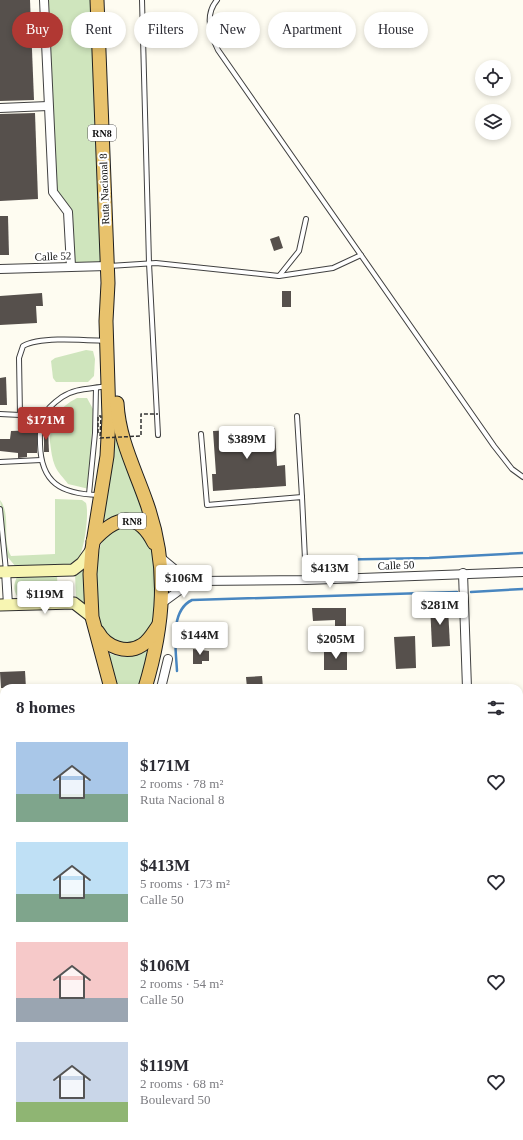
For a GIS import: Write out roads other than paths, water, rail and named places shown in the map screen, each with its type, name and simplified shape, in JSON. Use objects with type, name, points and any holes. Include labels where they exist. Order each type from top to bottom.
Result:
[{"type":"highway","name":"Ruta Nacional 8","points":[[97,0],[108,283],[107,342],[102,386],[107,448],[95,495],[90,574],[94,622],[110,684]]},
{"type":"highway","name":"Ruta Nacional 8","points":[[108,283],[114,324],[118,418],[121,435],[148,506],[160,556],[162,603],[161,623],[146,684]]},
{"type":"highway","name":"Ruta Nacional 8","points":[[92,545],[111,524],[119,520],[127,520],[143,527],[148,533],[160,556]]},
{"type":"highway","points":[[94,622],[101,637],[106,642],[114,647],[128,650],[143,645],[161,623]]},
{"type":"main road","points":[[3,572],[73,570],[82,563],[92,545]]},
{"type":"main road","points":[[4,605],[74,603],[94,622]]},
{"type":"street","points":[[44,0],[53,192],[68,212],[71,266]]},
{"type":"street","points":[[0,108],[48,106]]},
{"type":"street","name":"Calle 52","points":[[0,269],[107,266]]},
{"type":"street","name":"Calle 50","points":[[160,556],[184,577],[197,581],[306,580],[463,573],[523,572]]},
{"type":"street","points":[[3,572],[4,605]]},
{"type":"street","points":[[463,573],[467,684]]},
{"type":"street","name":"Calle 50","points":[[162,603],[184,587],[197,581]]},
{"type":"street","points":[[162,684],[168,658]]},
{"type":"lane","points":[[142,0],[149,263],[158,435]]},
{"type":"lane","points":[[217,0],[212,7],[210,20],[212,38],[218,50],[494,446],[512,469],[523,477]]},
{"type":"lane","points":[[279,276],[299,251],[306,219]]},
{"type":"lane","points":[[107,266],[149,263],[279,276],[333,268],[361,255]]},
{"type":"lane","points":[[20,414],[19,358],[23,346],[33,342],[67,340],[107,342]]},
{"type":"lane","points":[[95,495],[79,494],[63,488],[49,477],[40,460],[39,425],[43,414],[62,397],[72,392],[102,386]]},
{"type":"lane","points":[[0,414],[43,414]]},
{"type":"lane","points":[[297,416],[306,580]]},
{"type":"lane","points":[[201,434],[207,505],[302,497]]},
{"type":"lane","points":[[0,462],[40,460]]},
{"type":"lane","points":[[0,509],[3,572]]},
{"type":"waterway","points":[[321,560],[429,558],[523,553]]},
{"type":"waterway","points":[[471,592],[523,589]]},
{"type":"waterway","points":[[177,671],[175,642],[177,621],[185,605],[192,600],[457,592]]}]
